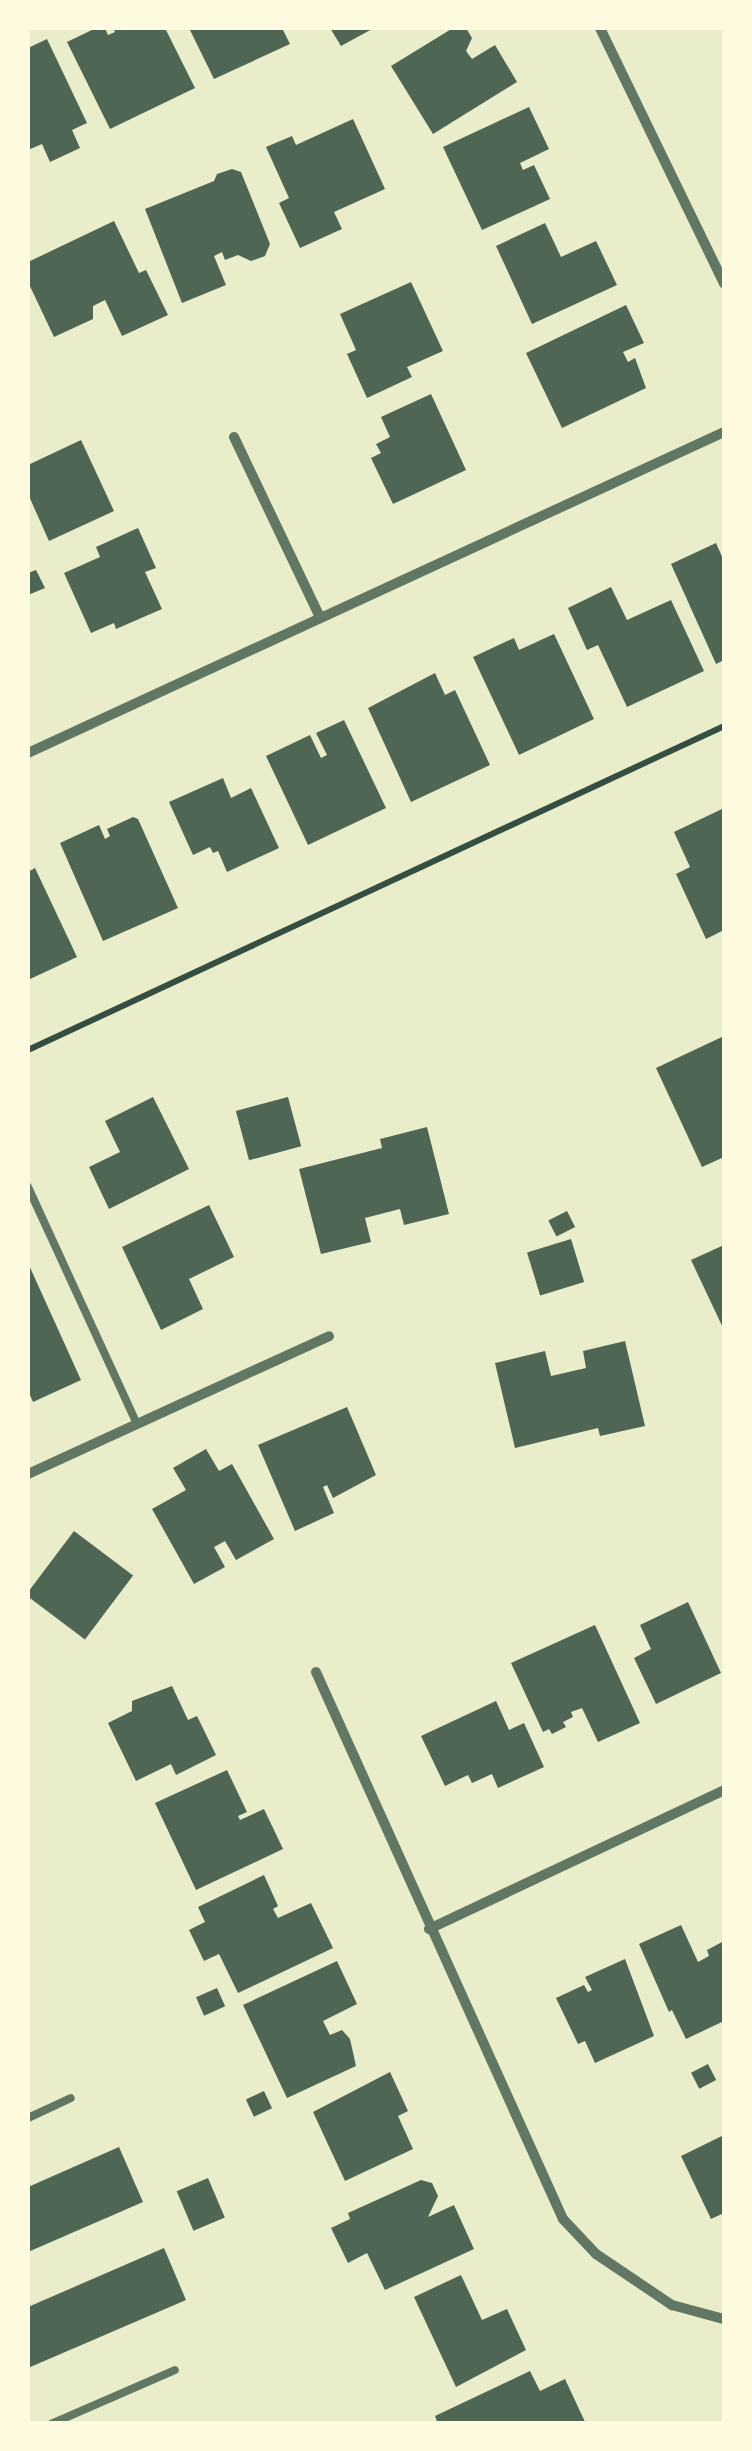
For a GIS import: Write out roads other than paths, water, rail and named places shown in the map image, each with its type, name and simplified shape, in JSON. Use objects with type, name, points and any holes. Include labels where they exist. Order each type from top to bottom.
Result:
[{"type":"street","points":[[600,28],[724,283]]},
{"type":"street","points":[[28,752],[724,432]]},
{"type":"street","points":[[234,437],[320,617]]},
{"type":"street","points":[[28,1474],[330,1336]]},
{"type":"street","points":[[316,1672],[429,1929],[564,2219],[596,2254],[672,2305],[724,2319]]},
{"type":"street","points":[[429,1929],[724,1790]]},
{"type":"lane","points":[[28,1188],[137,1424]]},
{"type":"lane","points":[[28,2118],[71,2098]]},
{"type":"lane","points":[[50,2424],[174,2370]]}]
